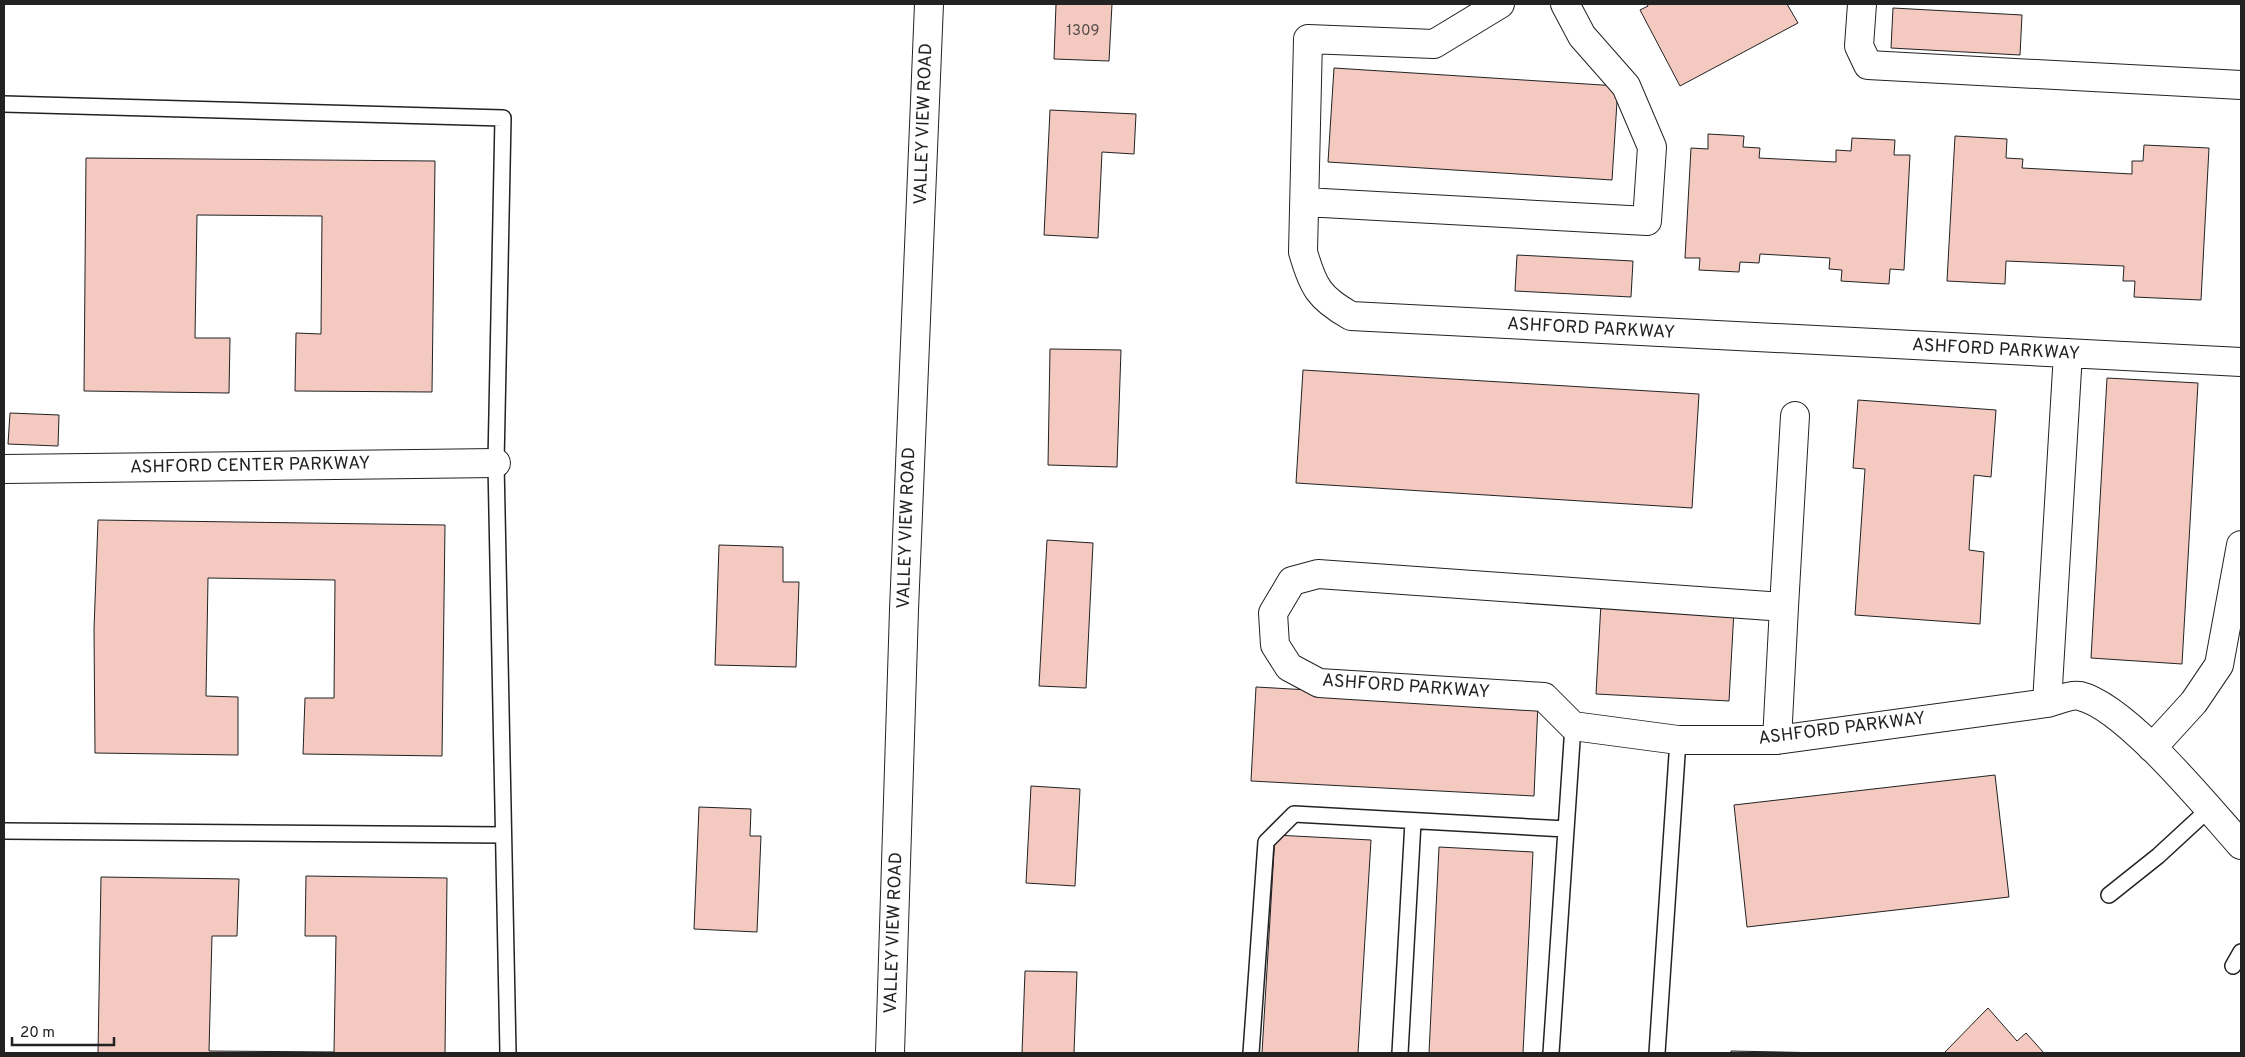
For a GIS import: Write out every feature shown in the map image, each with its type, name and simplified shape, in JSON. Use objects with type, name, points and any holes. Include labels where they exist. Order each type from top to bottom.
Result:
[{"type":"street","name":"VALLEY VIEW ROAD","points":[[890,1053],[904,610],[929,4]]},
{"type":"street","name":"ASHFORD PARKWAY","points":[[1500,4],[1434,44],[1308,39],[1303,252],[1311,282],[1331,305],[1351,316],[2241,362]]},
{"type":"street","points":[[1304,202],[1647,221],[1652,147],[1626,86],[1582,36],[1565,4]]},
{"type":"street","points":[[1862,4],[1859,46],[1868,65],[2241,85]]},
{"type":"street","points":[[2047,703],[2068,353]]},
{"type":"street","points":[[1777,740],[1795,416]]},
{"type":"street","name":"ASHFORD CENTER PARKWAY","points":[[4,469],[496,463]]},
{"type":"street","points":[[2152,748],[2194,702],[2219,664],[2241,545]]},
{"type":"street","name":"ASHFORD PARKWAY","points":[[1784,607],[1318,574],[1292,581],[1273,613],[1275,645],[1284,660],[1289,667],[1319,683],[1544,697],[1573,726],[1678,740],[1777,740],[2047,703],[2079,695],[2107,707],[2152,748],[2241,845]]},
{"type":"lane","points":[[4,104],[503,118],[496,463],[508,1053]]},
{"type":"lane","points":[[1551,1053],[1573,726]]},
{"type":"lane","points":[[1657,1053],[1678,740]]},
{"type":"lane","points":[[2109,895],[2158,856],[2209,809]]},
{"type":"lane","points":[[1251,1053],[1266,842],[1294,814],[1566,829]]},
{"type":"lane","points":[[1400,1053],[1413,822]]},
{"type":"lane","points":[[4,831],[503,835]]},
{"type":"lane","points":[[2233,966],[2241,952]]},
{"type":"building","points":[[1056,4],[1112,4],[1109,61],[1054,59]]},
{"type":"building","points":[[1647,4],[1787,4],[1798,23],[1680,86],[1640,10],[1648,6]]},
{"type":"building","points":[[1893,8],[2022,15],[2020,55],[1891,48]]},
{"type":"building","points":[[1334,68],[1618,86],[1612,180],[1328,162]]},
{"type":"building","points":[[1050,110],[1136,114],[1134,154],[1102,152],[1098,238],[1044,235]]},
{"type":"building","points":[[1708,134],[1744,136],[1743,147],[1760,148],[1759,158],[1836,162],[1836,150],[1851,151],[1852,138],[1895,140],[1894,155],[1910,155],[1904,270],[1890,269],[1889,284],[1841,281],[1842,270],[1829,269],[1830,258],[1760,254],[1759,263],[1740,262],[1739,272],[1699,270],[1700,258],[1685,258],[1691,148],[1708,149]]},
{"type":"building","points":[[1955,136],[2007,139],[2006,158],[2023,159],[2022,168],[2132,174],[2132,161],[2143,161],[2144,145],[2209,148],[2201,300],[2134,297],[2135,281],[2123,281],[2124,266],[2006,261],[2005,284],[1947,281]]},
{"type":"building","points":[[86,158],[435,161],[432,392],[295,391],[296,333],[321,334],[322,216],[197,215],[195,338],[230,338],[229,393],[84,391]]},
{"type":"building","points":[[1517,255],[1633,261],[1631,297],[1515,291]]},
{"type":"building","points":[[1050,349],[1121,350],[1117,467],[1048,465]]},
{"type":"building","points":[[1303,370],[1699,394],[1692,508],[1296,483]]},
{"type":"building","points":[[2107,378],[2198,383],[2182,664],[2091,658]]},
{"type":"building","points":[[1858,400],[1996,410],[1991,477],[1974,475],[1969,550],[1984,552],[1980,624],[1855,615],[1865,469],[1853,468]]},
{"type":"building","points":[[10,413],[59,415],[58,446],[8,444]]},
{"type":"building","points":[[98,520],[445,525],[442,756],[303,754],[305,698],[334,698],[335,580],[208,578],[206,696],[238,697],[238,755],[95,753],[94,629]]},
{"type":"building","points":[[1047,540],[1093,543],[1086,688],[1039,686]]},
{"type":"building","points":[[719,545],[783,547],[783,582],[799,582],[796,667],[715,665]]},
{"type":"building","points":[[1601,603],[1734,610],[1729,701],[1596,694]]},
{"type":"building","points":[[1256,687],[1538,703],[1534,796],[1251,781]]},
{"type":"building","points":[[1995,775],[2009,897],[1747,927],[1734,805]]},
{"type":"building","points":[[1031,786],[1080,789],[1075,886],[1026,883]]},
{"type":"building","points":[[699,807],[751,809],[750,836],[761,836],[757,932],[694,929]]},
{"type":"building","points":[[1275,835],[1371,840],[1358,1053],[1262,1053]]},
{"type":"building","points":[[1439,847],[1533,852],[1523,1053],[1429,1053]]},
{"type":"building","points":[[306,876],[447,878],[445,1053],[98,1053],[101,877],[239,879],[237,936],[212,936],[209,1051],[334,1052],[336,936],[305,936]]},
{"type":"building","points":[[1025,971],[1077,972],[1074,1053],[1022,1053]]},
{"type":"building","points":[[1988,1008],[2017,1041],[2026,1033],[2044,1053],[1944,1053]]},
{"type":"building","points":[[1731,1051],[1827,1053],[1731,1053]]}]
